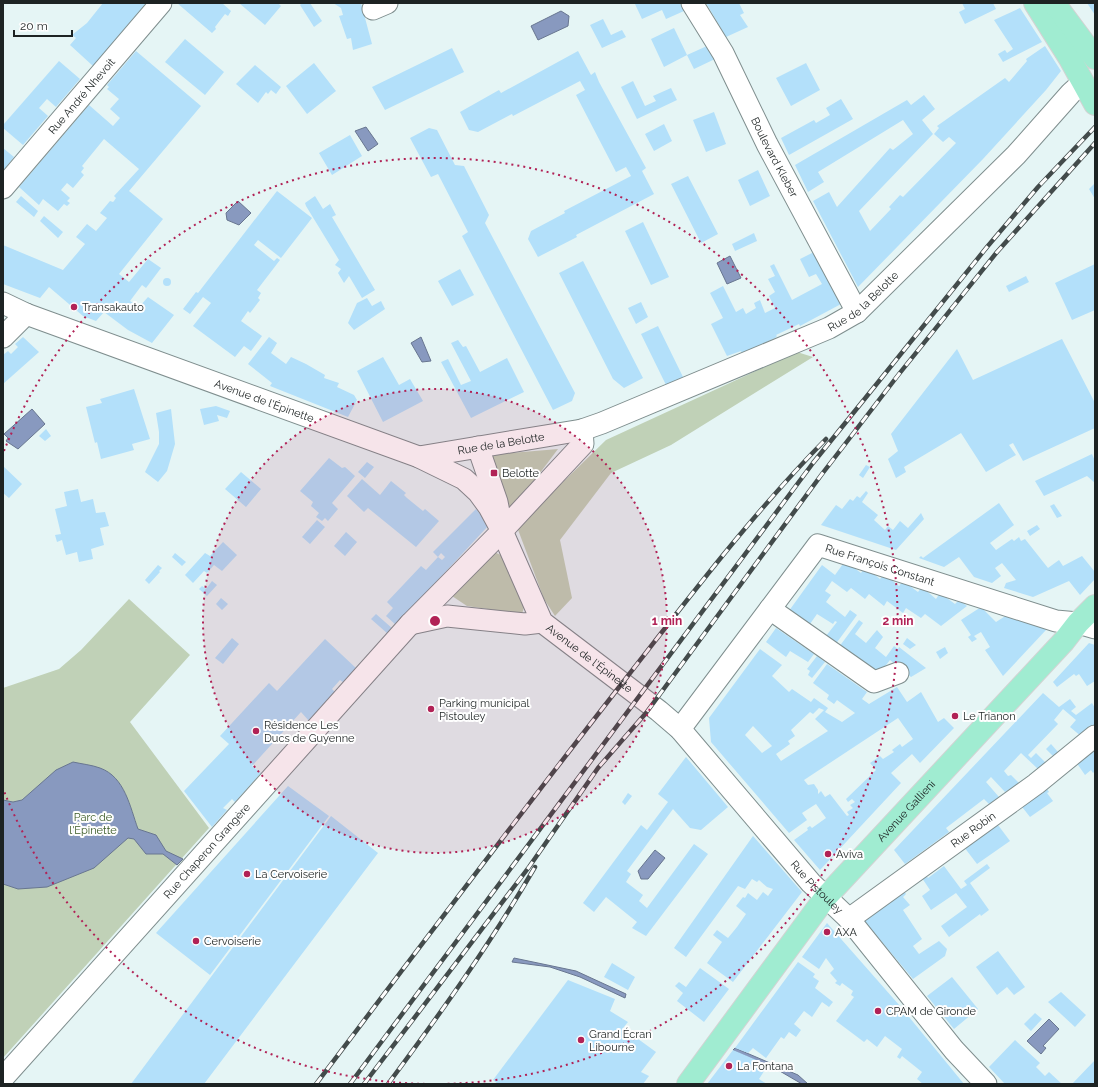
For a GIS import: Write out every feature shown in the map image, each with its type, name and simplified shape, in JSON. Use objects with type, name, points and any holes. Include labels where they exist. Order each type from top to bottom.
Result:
[{"type":"main road","points":[[1035,3],[1069,57],[1082,83],[1095,104]]},
{"type":"main road","points":[[1054,3],[1095,58]]},
{"type":"main road","name":"Avenue Gallieni","points":[[688,1084],[825,898],[1059,647],[1086,626],[1095,606]]},
{"type":"street","name":"Rue André Nhevoit","points":[[3,188],[161,3]]},
{"type":"street","name":"Boulevard Kleber","points":[[692,3],[723,53],[767,144],[857,312]]},
{"type":"street","name":"Rue de la Belotte","points":[[419,457],[582,430],[829,328],[857,312],[1016,155],[1070,93],[1082,83]]},
{"type":"street","name":"Avenue de l'Épinette","points":[[3,303],[26,314],[419,457],[464,479],[478,492],[489,507],[502,531],[542,622],[659,711]]},
{"type":"street","points":[[3,337],[26,314]]},
{"type":"street","points":[[502,531],[583,444],[582,430]]},
{"type":"street","name":"Avenue de l'Épinette","points":[[478,447],[497,502],[502,531]]},
{"type":"street","name":"Rue Chaperon Grangère","points":[[3,1078],[410,624],[502,531]]},
{"type":"street","name":"Rue François Constant","points":[[680,729],[818,545],[1056,621],[1086,626]]},
{"type":"street","points":[[770,609],[874,682],[898,673]]},
{"type":"street","points":[[410,624],[447,616],[525,624],[542,622]]},
{"type":"street","name":"Rue Pistouley","points":[[659,711],[680,729],[825,898],[839,908],[849,919],[954,1050],[986,1084]]},
{"type":"street","name":"Rue Robin","points":[[849,919],[1036,784],[1095,736]]},
{"type":"green space","points":[[797,352],[813,357],[671,445],[611,473],[560,540],[572,598],[555,616],[544,599],[517,527],[606,440]]},
{"type":"green space","points":[[558,449],[509,514],[486,455]]},
{"type":"green space","points":[[492,551],[505,557],[525,604],[522,614],[467,606],[452,596]]},
{"type":"green space","name":"Parc de l'Épinette","points":[[129,599],[190,655],[130,722],[209,828],[3,1058],[3,688],[59,669],[81,650]]},
{"type":"water","points":[[561,11],[569,16],[568,26],[538,40],[531,26]]},
{"type":"water","points":[[366,127],[378,144],[368,151],[355,131]]},
{"type":"water","points":[[238,201],[251,213],[239,225],[227,220],[226,213]]},
{"type":"water","points":[[730,256],[741,278],[727,284],[717,263]]},
{"type":"water","points":[[421,337],[431,361],[422,362],[411,343]]},
{"type":"water","points":[[32,409],[45,424],[18,449],[6,441],[8,438],[4,434]]},
{"type":"water","points":[[73,762],[100,768],[115,778],[121,785],[129,802],[138,829],[156,835],[166,851],[183,859],[177,865],[163,854],[146,854],[134,839],[128,838],[94,868],[47,887],[18,889],[3,884],[3,800],[13,802],[22,800],[56,770]]},
{"type":"water","points":[[655,850],[665,858],[648,879],[641,879],[638,871]]},
{"type":"water","points":[[514,958],[576,971],[626,994],[625,998],[580,977],[550,967],[512,962]]},
{"type":"water","points":[[1049,1019],[1059,1029],[1043,1046],[1046,1048],[1041,1054],[1027,1041]]},
{"type":"water","points":[[735,1048],[798,1075],[808,1084],[802,1084],[778,1070],[736,1052],[733,1050]]},
{"type":"building","points":[[103,3],[146,3],[93,66],[70,45],[76,38],[72,35],[87,23]]},
{"type":"building","points":[[177,3],[222,3],[231,11],[228,16],[225,14],[212,33]]},
{"type":"building","points":[[239,3],[278,3],[281,6],[265,25]]},
{"type":"building","points":[[302,3],[310,3],[322,21],[314,27],[300,5]]},
{"type":"building","points":[[333,3],[361,3],[372,44],[353,50],[351,38],[347,39],[339,16],[343,15],[341,8]]},
{"type":"building","points":[[680,3],[684,11],[666,19],[662,10],[642,19],[635,4]]},
{"type":"building","points":[[706,3],[739,3],[744,13],[740,15],[748,27],[726,37]]},
{"type":"building","points":[[962,3],[993,3],[996,9],[965,24],[959,12],[965,9]]},
{"type":"building","points":[[1087,3],[1095,3],[1095,15]]},
{"type":"building","points":[[1020,8],[1042,42],[1003,62],[998,54],[1005,50],[1007,53],[1013,49],[994,20]]},
{"type":"building","points":[[603,19],[611,35],[622,30],[626,37],[602,48],[590,25]]},
{"type":"building","points":[[674,28],[687,55],[664,67],[651,39]]},
{"type":"building","points":[[185,39],[224,72],[205,95],[165,62]]},
{"type":"building","points":[[707,46],[715,59],[694,69],[687,55]]},
{"type":"building","points":[[1045,46],[1061,71],[1046,90],[983,159],[858,287],[813,201],[829,192],[837,207],[890,148],[893,150],[913,134],[903,120],[818,172],[824,182],[808,192],[795,165],[907,100],[911,105],[924,95],[935,109],[922,120],[933,134],[859,211],[870,231],[891,209],[889,207],[900,195],[903,197],[956,143],[949,137],[943,142],[934,134],[939,128],[937,126],[1005,78],[1009,82],[1027,61],[1026,59]]},
{"type":"building","points":[[452,48],[464,72],[385,110],[372,87]]},
{"type":"building","points":[[136,51],[201,106],[129,191],[163,219],[119,274],[129,282],[148,259],[161,268],[146,288],[142,285],[130,301],[139,307],[148,297],[174,315],[152,343],[128,330],[104,312],[96,321],[83,316],[49,287],[40,298],[3,284],[3,245],[63,270],[85,244],[76,237],[87,224],[96,231],[107,218],[100,213],[110,201],[114,201],[116,198],[114,196],[139,169],[104,139],[82,166],[84,168],[81,172],[84,175],[73,188],[67,183],[61,190],[70,198],[67,201],[70,203],[67,206],[64,204],[58,211],[43,199],[39,205],[19,187],[89,105],[113,126],[120,118],[110,109],[119,99],[107,89],[109,87],[107,85]]},
{"type":"building","points":[[578,51],[591,75],[595,72],[646,168],[642,171],[654,194],[538,257],[528,239],[531,231],[565,213],[564,211],[631,176],[626,167],[616,172],[576,95],[585,90],[580,81],[513,116],[512,114],[478,132],[469,130],[460,112],[499,90],[501,93]]},
{"type":"building","points":[[59,61],[80,79],[56,107],[47,99],[39,108],[48,116],[23,145],[3,128],[3,125]]},
{"type":"building","points":[[314,63],[336,91],[307,114],[286,86]]},
{"type":"building","points":[[806,63],[820,90],[791,106],[776,78]]},
{"type":"building","points":[[255,65],[281,87],[276,94],[271,90],[268,94],[266,92],[258,103],[236,84]]},
{"type":"building","points":[[633,81],[645,106],[656,101],[653,96],[671,88],[677,100],[637,119],[621,87]]},
{"type":"building","points":[[841,99],[853,119],[789,155],[781,138],[814,120],[816,123],[830,115],[826,108]]},
{"type":"building","points":[[714,112],[726,144],[706,152],[693,120]]},
{"type":"building","points":[[664,124],[672,141],[654,151],[645,134]]},
{"type":"building","points":[[429,128],[437,130],[455,165],[464,166],[489,215],[485,223],[575,393],[572,401],[553,410],[462,236],[468,232],[438,174],[431,177],[410,138]]},
{"type":"building","points":[[350,135],[362,156],[332,175],[319,153]]},
{"type":"building","points":[[3,148],[14,157],[3,171]]},
{"type":"building","points":[[758,170],[770,196],[750,206],[738,180]]},
{"type":"building","points":[[688,176],[718,234],[701,243],[671,184]]},
{"type":"building","points":[[1095,183],[1095,199],[1089,189]]},
{"type":"building","points":[[277,191],[312,218],[281,258],[258,240],[254,245],[274,261],[277,258],[280,260],[257,290],[261,293],[258,298],[260,300],[250,313],[248,311],[241,321],[262,336],[251,351],[244,346],[235,357],[193,326],[211,303],[203,297],[190,314],[183,309],[196,292],[198,293]]},
{"type":"building","points":[[21,196],[38,211],[34,217],[16,202]]},
{"type":"building","points":[[315,196],[323,209],[330,204],[336,215],[332,217],[375,290],[362,298],[349,276],[344,283],[338,273],[341,269],[335,265],[339,260],[306,206],[305,203]]},
{"type":"building","points":[[44,216],[63,232],[58,238],[40,221]]},
{"type":"building","points":[[643,222],[669,277],[651,285],[625,231]]},
{"type":"building","points":[[754,233],[757,241],[735,251],[732,244]]},
{"type":"building","points":[[814,252],[841,304],[800,326],[799,324],[776,335],[777,336],[775,338],[742,353],[741,351],[727,356],[711,324],[723,318],[710,293],[723,286],[736,312],[743,308],[746,314],[756,308],[754,303],[760,300],[765,313],[775,308],[769,296],[775,292],[768,279],[775,276],[770,266],[774,264],[792,300],[822,284],[816,274],[809,277],[800,259]]},
{"type":"building","points":[[583,261],[643,378],[624,388],[613,379],[559,273]]},
{"type":"building","points":[[1095,264],[1095,310],[1072,320],[1055,283]]},
{"type":"building","points":[[460,269],[474,295],[452,306],[438,281]]},
{"type":"building","points":[[1026,276],[1029,282],[1009,292],[1006,286]]},
{"type":"building","points":[[167,278],[170,279],[170,285],[167,286],[164,285],[163,282],[164,279]]},
{"type":"building","points":[[367,298],[372,306],[381,301],[385,309],[354,330],[348,323],[357,303]]},
{"type":"building","points":[[641,302],[648,317],[636,324],[628,308]]},
{"type":"building","points":[[658,326],[684,379],[667,387],[641,334]]},
{"type":"building","points":[[23,337],[39,352],[3,384],[3,355],[8,351],[11,354],[18,347],[15,344]]},
{"type":"building","points":[[269,337],[277,343],[271,353],[286,364],[291,357],[325,375],[324,378],[339,383],[337,387],[354,395],[357,400],[348,417],[270,386],[272,383],[248,364]]},
{"type":"building","points":[[1062,339],[1095,403],[1095,428],[1023,461],[1013,443],[1009,445],[1016,455],[986,472],[961,433],[904,467],[906,472],[896,478],[888,459],[898,451],[891,434],[957,349],[973,380]]},
{"type":"building","points":[[458,340],[463,347],[466,346],[480,372],[507,358],[524,392],[471,418],[441,362],[448,359],[461,385],[471,381],[451,343]]},
{"type":"building","points":[[383,357],[399,385],[410,379],[423,401],[383,422],[357,371]]},
{"type":"building","points":[[134,389],[150,439],[132,444],[134,450],[101,459],[97,442],[95,443],[86,407],[102,403],[100,399]]},
{"type":"building","points":[[216,406],[230,411],[227,418],[217,415],[219,421],[204,425],[200,409]]},
{"type":"building","points":[[171,409],[175,444],[167,471],[158,482],[145,472],[159,444],[156,413]]},
{"type":"building","points":[[46,429],[51,436],[45,441],[39,436]]},
{"type":"building","points":[[1092,454],[1095,461],[1095,483],[1087,476],[1044,496],[1035,481]]},
{"type":"building","points":[[329,458],[342,468],[345,467],[355,476],[332,503],[338,509],[328,521],[325,518],[322,521],[316,517],[319,513],[311,506],[313,502],[300,491]]},
{"type":"building","points":[[367,462],[374,467],[365,478],[358,472]]},
{"type":"building","points":[[866,465],[870,467],[863,478],[859,475]]},
{"type":"building","points":[[3,466],[22,484],[9,498],[3,493]]},
{"type":"building","points":[[241,472],[261,489],[246,507],[225,489]]},
{"type":"building","points":[[362,479],[380,495],[391,481],[406,493],[404,495],[407,498],[423,511],[425,509],[439,521],[416,547],[368,508],[364,512],[347,496]]},
{"type":"building","points":[[78,489],[81,502],[93,499],[96,513],[105,512],[109,526],[100,528],[104,545],[91,549],[93,559],[79,562],[77,552],[66,555],[62,540],[57,542],[55,535],[61,534],[55,509],[67,506],[64,492]]},
{"type":"building","points":[[866,491],[868,493],[862,502],[878,515],[874,520],[885,530],[888,526],[893,530],[900,521],[908,528],[921,513],[924,519],[896,550],[821,525],[836,505],[842,509],[850,499],[853,501],[857,496],[860,498]]},
{"type":"building","points":[[999,503],[1014,525],[990,543],[996,550],[1012,539],[1014,541],[1019,537],[1021,541],[1025,539],[1048,568],[1059,560],[1063,566],[1082,556],[1095,572],[1095,579],[1080,595],[1069,581],[1033,597],[1004,588],[1006,583],[1016,580],[1002,563],[995,568],[1001,576],[992,583],[974,577],[959,557],[944,567],[919,558],[921,556],[923,558]]},
{"type":"building","points":[[1054,504],[1062,516],[1057,518],[1050,506]]},
{"type":"building","points":[[476,509],[489,525],[396,625],[386,616],[393,608],[387,602],[421,566],[426,570],[438,557],[433,552]],"holes":[[[441,553],[445,557],[442,560],[438,557]]]},
{"type":"building","points":[[317,520],[325,527],[310,544],[302,537]]},
{"type":"building","points":[[1037,525],[1040,529],[1030,536],[1027,531]]},
{"type":"building","points":[[346,532],[357,542],[345,556],[334,546]]},
{"type":"building","points":[[223,542],[237,555],[222,571],[214,565],[207,573],[204,571],[193,583],[185,575],[205,553],[210,556]]},
{"type":"building","points":[[175,553],[186,562],[182,566],[172,557]]},
{"type":"building","points":[[845,561],[861,573],[865,567],[880,579],[884,574],[899,586],[903,581],[918,592],[922,587],[936,599],[940,593],[955,604],[959,600],[967,606],[941,626],[925,614],[921,618],[906,608],[903,613],[887,601],[884,606],[869,594],[865,599],[851,588],[847,592],[832,581],[825,591],[831,595],[826,602],[845,617],[850,610],[857,615],[835,645],[822,641],[837,622],[835,621],[833,624],[817,614],[810,624],[822,633],[818,639],[786,615],[822,565],[835,575]]},
{"type":"building","points":[[158,565],[162,568],[149,584],[145,580]]},
{"type":"building","points":[[212,581],[217,585],[207,596],[199,589],[202,586],[206,589]]},
{"type":"building","points":[[221,598],[228,604],[222,610],[216,604]]},
{"type":"building","points":[[981,607],[996,622],[1007,615],[1044,627],[1046,630],[1003,676],[985,650],[990,647],[981,632],[974,636],[977,639],[972,642],[968,637],[971,635],[961,620]]},
{"type":"building","points":[[376,614],[393,629],[388,634],[371,619]]},
{"type":"building","points":[[859,620],[863,623],[855,634],[866,643],[877,630],[883,637],[875,648],[886,657],[894,646],[898,649],[899,647],[926,668],[911,677],[890,660],[875,679],[836,651]]},
{"type":"building","points":[[776,628],[814,654],[808,662],[790,651],[786,657],[766,642]]},
{"type":"building","points":[[232,638],[239,644],[223,664],[215,658]]},
{"type":"building","points":[[907,638],[916,645],[910,649],[903,644]]},
{"type":"building","name":"Résidence Les Ducs de Guyenne","points":[[325,639],[357,669],[344,683],[340,680],[332,689],[335,692],[309,721],[301,712],[252,766],[261,773],[235,802],[232,799],[223,808],[227,810],[212,827],[184,791],[229,744],[220,736],[269,683],[277,691]]},
{"type":"building","points":[[1089,643],[1095,645],[1095,681],[1087,686],[1079,674],[1076,676],[1074,674],[1057,687],[1053,682]]},
{"type":"building","points":[[945,647],[948,653],[940,659],[936,652]]},
{"type":"building","points":[[760,649],[782,665],[772,676],[789,692],[792,689],[811,702],[814,698],[828,708],[825,712],[842,722],[855,713],[837,700],[834,704],[827,699],[829,695],[813,683],[827,664],[867,692],[862,699],[869,704],[897,687],[907,702],[921,692],[938,722],[944,718],[954,728],[920,763],[912,754],[891,773],[901,783],[820,870],[794,840],[808,830],[807,828],[810,826],[812,828],[826,818],[816,804],[802,813],[807,820],[789,833],[711,742],[709,718]],"holes":[[[819,708],[824,710],[815,719],[828,731],[781,761],[776,754],[790,744],[788,741],[795,736],[791,730],[810,712],[813,714]],[[898,718],[913,739],[902,747],[900,744],[892,750],[894,752],[883,759],[880,756],[870,763],[876,770],[846,799],[848,802],[852,799],[855,802],[850,805],[853,808],[847,812],[849,815],[847,816],[830,794],[825,797],[821,791],[818,794],[818,790],[814,784],[808,785],[804,780]],[[753,726],[772,746],[762,753],[745,735]]]},
{"type":"building","points":[[817,656],[825,662],[812,678],[808,675],[810,671],[807,669]]},
{"type":"building","points":[[1043,693],[1059,707],[1070,699],[1076,707],[1071,711],[1076,715],[1092,703],[1095,708],[1095,727],[1082,737],[1070,727],[1076,720],[1063,709],[1054,720],[1058,724],[1028,755],[1031,758],[1036,753],[1046,763],[1038,769],[1021,753],[1004,771],[1008,776],[1011,775],[1019,783],[1005,792],[991,777],[986,782],[999,797],[989,804],[984,799],[946,828],[949,832],[905,864],[894,850]]},
{"type":"building","points":[[1051,744],[1058,752],[1053,756],[1046,749]]},
{"type":"building","points":[[1095,748],[1095,771],[1093,773],[1091,770],[1085,775],[1076,762]]},
{"type":"building","points":[[686,757],[728,807],[701,830],[690,828],[673,809],[627,871],[631,874],[626,882],[643,895],[639,901],[647,908],[694,844],[708,854],[646,936],[632,928],[637,922],[606,897],[594,912],[583,903],[641,825],[647,830],[668,802],[658,794]]},
{"type":"building","points":[[1047,783],[1050,787],[1047,789],[1049,792],[1047,793],[1053,801],[1030,817],[1019,803]]},
{"type":"building","name":"La Cervoiserie","points":[[288,786],[329,816],[210,975],[156,933]]},
{"type":"building","points":[[628,793],[632,796],[625,805],[622,802]]},
{"type":"building","points":[[331,816],[378,853],[204,1084],[131,1084]]},
{"type":"building","points":[[995,821],[1010,841],[977,864],[964,847]]},
{"type":"building","points":[[753,836],[802,892],[733,982],[707,963],[722,942],[713,935],[717,930],[728,938],[746,914],[736,906],[748,893],[757,900],[763,892],[768,896],[773,889],[767,887],[759,880],[757,882],[752,879],[745,889],[738,886],[686,957],[674,948]]},
{"type":"building","points":[[987,864],[990,868],[970,883],[989,910],[981,916],[980,914],[949,937],[941,926],[967,907],[956,893],[931,910],[922,896],[930,890],[920,875],[924,872],[928,878],[944,866],[961,889],[967,885],[964,881]]},
{"type":"building","points":[[902,888],[906,894],[903,897],[910,905],[903,910],[922,939],[913,946],[919,954],[939,941],[947,949],[945,956],[913,979],[861,917]]},
{"type":"building","points":[[827,923],[900,1006],[964,1084],[923,1084],[917,1079],[922,1072],[902,1056],[900,1059],[897,1057],[902,1049],[885,1036],[877,1047],[867,1039],[864,1042],[836,1021],[854,997],[851,995],[853,991],[842,983],[840,986],[835,983],[837,981],[830,973],[834,969],[826,958],[819,969],[802,957]]},
{"type":"building","points":[[998,951],[1025,987],[1014,995],[1007,987],[997,995],[976,967]]},
{"type":"building","points":[[798,962],[815,974],[813,977],[819,981],[815,988],[833,1002],[829,1007],[822,1002],[812,1017],[804,1011],[794,1024],[801,1030],[796,1037],[789,1032],[784,1039],[781,1037],[766,1058],[753,1048],[748,1053],[735,1048]]},
{"type":"building","points":[[612,963],[635,977],[628,990],[604,977]]},
{"type":"building","points":[[700,968],[729,989],[704,1022],[677,1001],[683,993],[675,986],[679,982],[686,987]]},
{"type":"building","points":[[952,977],[978,1009],[954,1029],[927,996]]},
{"type":"building","name":"Grand Écran Libourne","points":[[568,980],[615,999],[610,1011],[628,1022],[623,1028],[656,1052],[641,1072],[649,1076],[643,1084],[498,1084],[493,1080]]},
{"type":"building","points":[[1061,992],[1086,1015],[1075,1027],[1048,1002]]},
{"type":"building","points":[[1035,1013],[1042,1019],[1031,1031],[1024,1024]]},
{"type":"building","points":[[1015,1040],[1040,1063],[1036,1067],[1045,1076],[1049,1072],[1062,1084],[1005,1084],[989,1067]]},
{"type":"building","points":[[733,1050],[768,1065],[759,1079],[767,1084],[707,1084]]},
{"type":"building","points":[[1095,1060],[1095,1084],[1072,1084]]},
{"type":"railway","points":[[350,1084],[813,463],[987,247],[1038,187],[1095,127]]},
{"type":"railway","points":[[364,1084],[529,867],[598,768],[646,713],[822,474],[899,374],[997,252],[1095,143]]},
{"type":"railway","points":[[316,1084],[549,778],[699,585],[773,496],[826,439]]},
{"type":"railway","points":[[388,1084],[464,978],[501,923],[535,867]]},
{"type":"place","name":"Transakauto","points":[[74,307]]},
{"type":"place","name":"Belotte","points":[[494,473]]},
{"type":"place","name":"Parking municipal Pistouley","points":[[431,709]]},
{"type":"place","name":"Le Trianon","points":[[955,716]]},
{"type":"place","name":"Résidence Les Ducs de Guyenne","points":[[256,731]]},
{"type":"place","name":"Aviva","points":[[828,854]]},
{"type":"place","name":"La Cervoiserie","points":[[247,874]]},
{"type":"place","name":"AXA","points":[[827,932]]},
{"type":"place","name":"Cervoiserie","points":[[196,941]]},
{"type":"place","name":"CPAM de Gironde","points":[[878,1011]]},
{"type":"place","name":"Grand Écran Libourne","points":[[581,1040]]},
{"type":"place","name":"La Fontana","points":[[729,1066]]}]
